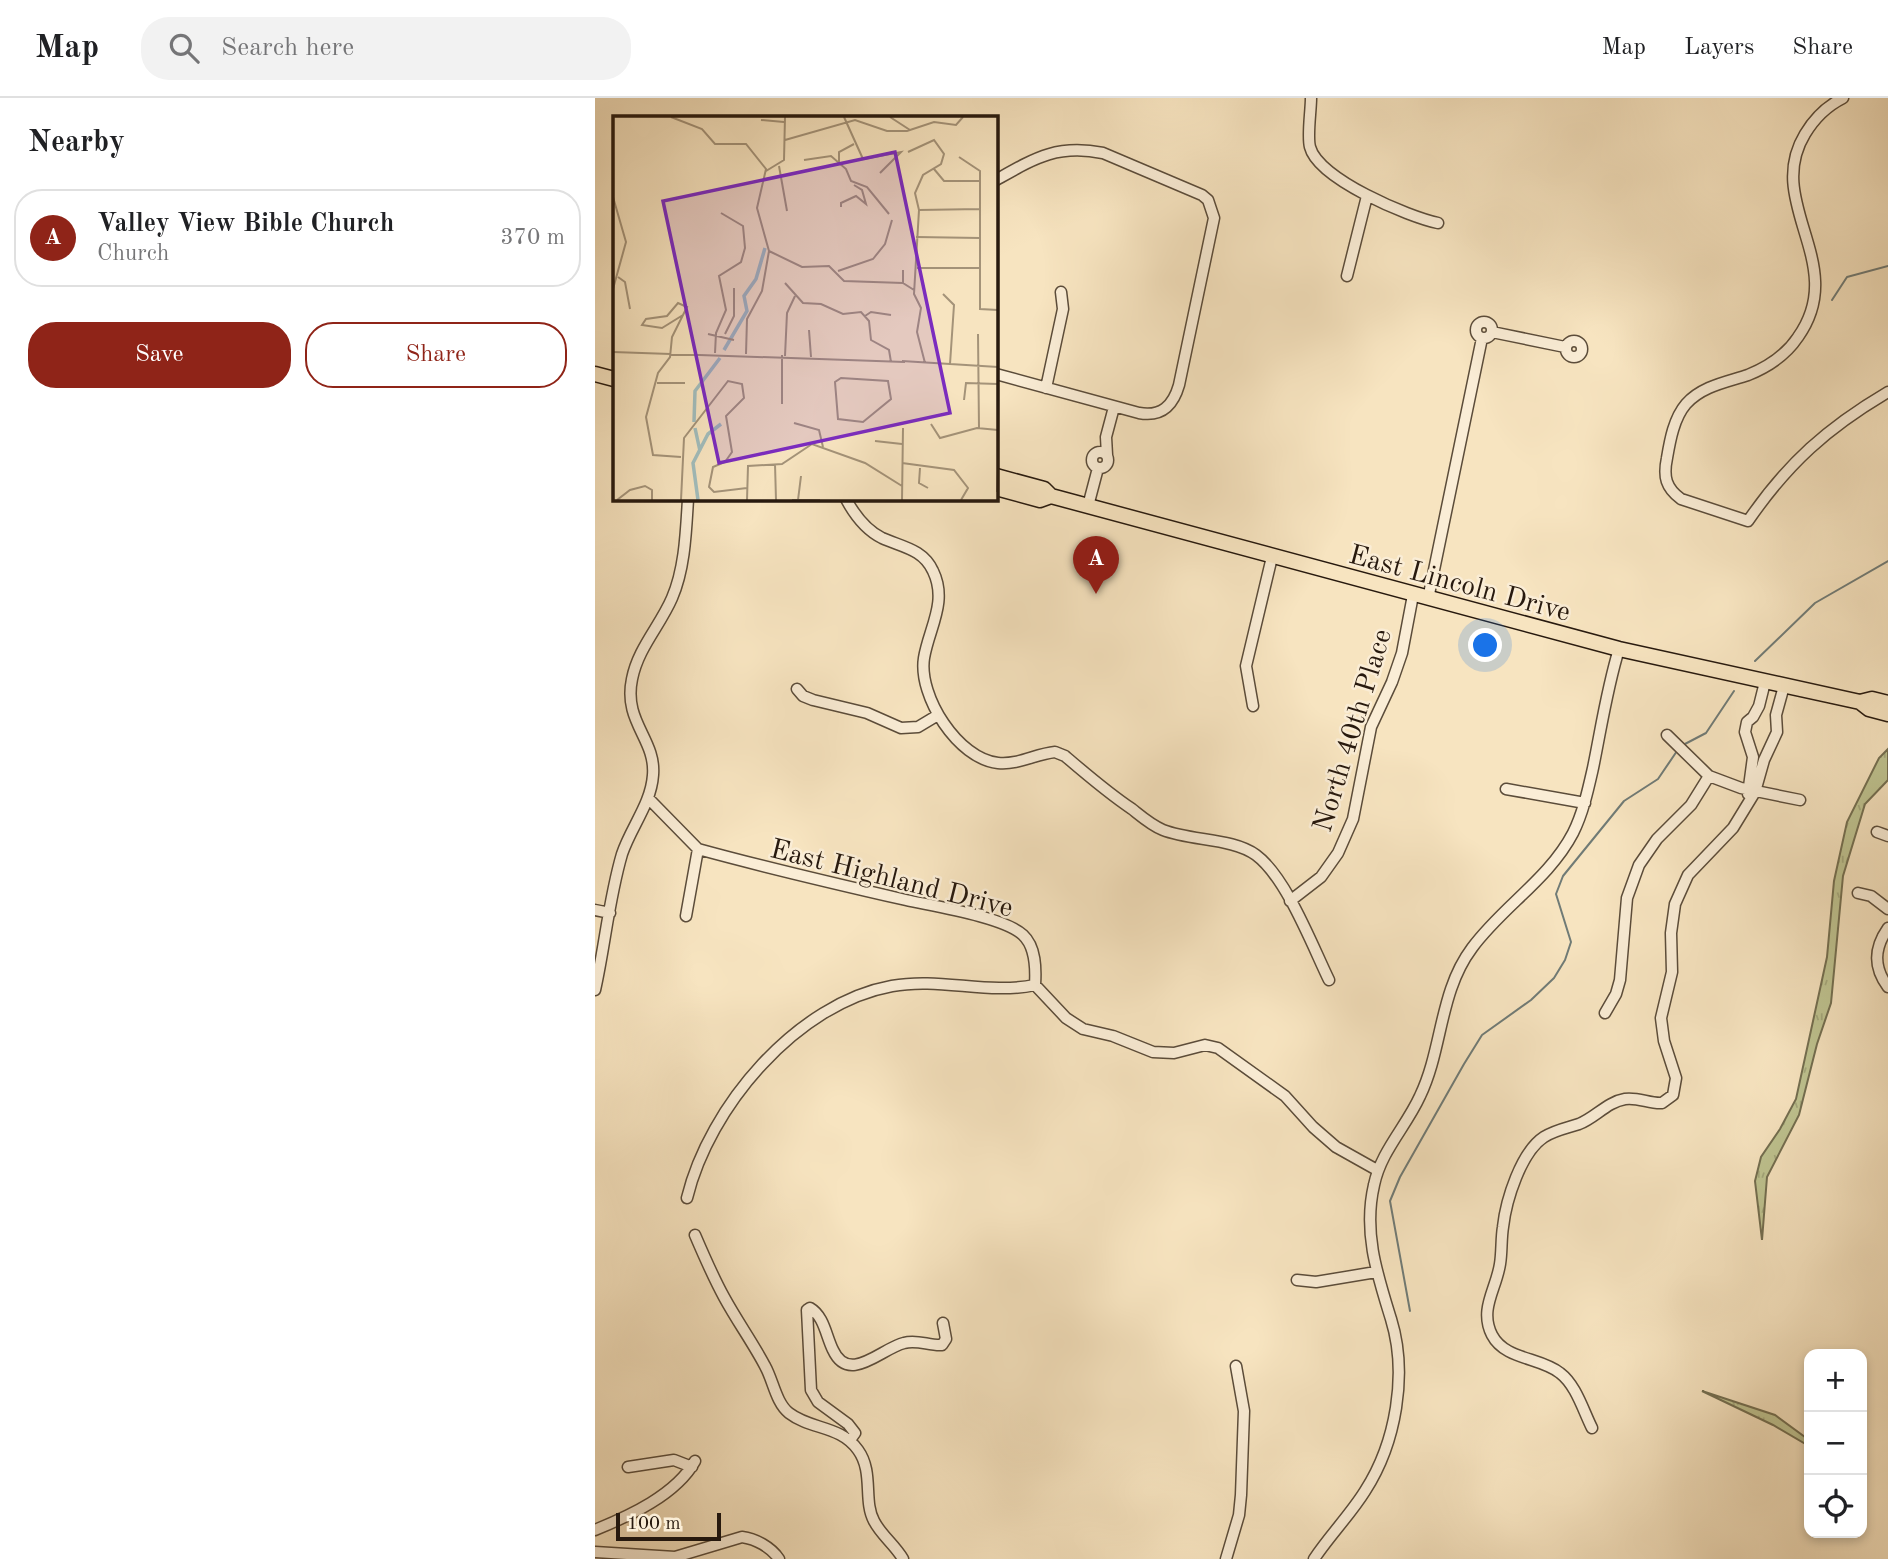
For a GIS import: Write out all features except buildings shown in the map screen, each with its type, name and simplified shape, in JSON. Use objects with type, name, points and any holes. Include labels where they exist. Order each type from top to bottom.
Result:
[{"type":"main road","points":[[595,374],[613,379]]},
{"type":"main road","name":"East Lincoln Drive","points":[[997,476],[1044,489],[1051,496]]},
{"type":"main road","name":"East Lincoln Drive","points":[[997,488],[1039,499],[1051,496],[1619,649],[1860,702],[1872,699],[1888,703]]},
{"type":"main road","name":"East Lincoln Drive","points":[[1860,702],[1868,709],[1888,714]]},
{"type":"street","points":[[1311,98],[1310,148],[1315,157],[1367,196],[1417,218],[1438,223]]},
{"type":"street","points":[[1843,98],[1810,125],[1801,140],[1793,167],[1795,200],[1816,269],[1815,295],[1809,319],[1798,338],[1781,357],[1765,368],[1710,387],[1687,404],[1678,416],[1668,454],[1665,471],[1667,484],[1681,499],[1748,522],[1769,491],[1818,440],[1888,392]]},
{"type":"street","points":[[997,179],[1051,152],[1089,150],[1103,153],[1194,190],[1208,200],[1213,211],[1213,224],[1179,385],[1176,397],[1167,408],[1150,415],[997,374]]},
{"type":"street","points":[[1347,276],[1367,196]]},
{"type":"street","points":[[1046,388],[1063,309],[1061,292]]},
{"type":"street","points":[[1428,599],[1487,335],[1565,347]]},
{"type":"street","points":[[1088,506],[1098,468],[1107,465],[1102,453],[1114,407]]},
{"type":"street","points":[[595,990],[622,854],[649,799],[653,778],[652,760],[632,713],[631,681],[646,642],[665,612],[675,589],[688,500]]},
{"type":"street","points":[[847,500],[871,531],[922,555],[932,567],[937,579],[940,604],[923,667],[926,690],[938,715],[957,739],[981,758],[995,763],[1010,763],[1055,752],[1065,756],[1159,829],[1242,848],[1255,855],[1274,875],[1290,901],[1329,980]]},
{"type":"street","points":[[1253,706],[1246,666],[1272,556]]},
{"type":"street","name":"North 40th Place","points":[[1290,901],[1321,877],[1338,853],[1353,819],[1371,727],[1402,653],[1413,595]]},
{"type":"street","points":[[1314,1559],[1366,1490],[1382,1457],[1393,1423],[1397,1388],[1396,1346],[1376,1272],[1369,1227],[1370,1202],[1377,1170],[1390,1144],[1418,1101],[1427,1079],[1447,1000],[1460,967],[1472,947],[1532,886],[1573,834],[1585,803],[1619,649]]},
{"type":"street","points":[[1751,791],[1753,757],[1745,732],[1747,722],[1759,706],[1765,682]]},
{"type":"street","points":[[1592,1428],[1572,1387],[1561,1374],[1549,1366],[1507,1350],[1495,1340],[1488,1326],[1486,1306],[1500,1268],[1505,1214],[1525,1159],[1534,1146],[1547,1135],[1580,1124],[1620,1101],[1636,1099],[1662,1103],[1673,1095],[1677,1084],[1664,1041],[1661,1018],[1672,972],[1671,933],[1675,904],[1688,875],[1733,828],[1746,807],[1777,732],[1776,715],[1784,686]]},
{"type":"street","points":[[797,689],[803,696],[813,700],[867,713],[901,727],[918,727],[938,715]]},
{"type":"street","points":[[1753,717],[1777,723]]},
{"type":"street","points":[[1670,739],[1709,776],[1751,791],[1800,800]]},
{"type":"street","points":[[1605,1013],[1616,994],[1620,980],[1627,898],[1639,865],[1657,839],[1691,805],[1709,776]]},
{"type":"street","points":[[1506,789],[1585,803]]},
{"type":"street","points":[[649,799],[698,849],[687,916]]},
{"type":"street","name":"East Highland Drive","points":[[698,849],[1011,927],[1023,935],[1031,946],[1036,968],[1035,985]]},
{"type":"street","points":[[1858,892],[1871,896],[1888,909]]},
{"type":"street","points":[[595,910],[610,913]]},
{"type":"street","points":[[1888,928],[1878,945],[1877,957],[1880,976],[1888,987]]},
{"type":"street","points":[[687,1198],[693,1174],[712,1136],[753,1074],[786,1041],[830,1007],[854,997],[892,986],[938,983],[1013,990],[1035,985],[1066,1018],[1083,1029],[1153,1052],[1174,1053],[1205,1045],[1218,1048],[1285,1096],[1313,1127],[1336,1147],[1377,1170]]},
{"type":"street","points":[[695,1235],[717,1284],[767,1369],[788,1413],[841,1433],[850,1440],[867,1466],[874,1522],[894,1544],[903,1559]]},
{"type":"street","points":[[1297,1280],[1316,1282],[1376,1272]]},
{"type":"street","points":[[850,1440],[855,1433],[848,1424],[818,1402],[811,1390],[807,1310],[814,1310],[819,1317],[839,1360],[853,1365],[877,1358],[906,1342],[942,1345],[946,1339],[943,1322]]},
{"type":"street","points":[[1226,1559],[1239,1515],[1241,1494],[1244,1410],[1236,1366]]},
{"type":"street","points":[[595,1530],[634,1514],[683,1478],[693,1464],[674,1460],[628,1467]]},
{"type":"street","points":[[595,1552],[675,1557],[742,1537],[753,1538],[775,1553],[779,1559]]},
{"type":"green space","points":[[1888,749],[1888,780],[1865,804],[1843,876],[1831,1003],[1817,1044],[1799,1115],[1767,1177],[1762,1240],[1755,1181],[1761,1157],[1796,1099],[1827,957],[1834,881],[1847,822],[1879,758]]},
{"type":"green space","points":[[1702,1391],[1775,1415],[1804,1436],[1804,1443]]},
{"type":"waterway","points":[[1832,300],[1847,277],[1888,266]]},
{"type":"waterway","points":[[1755,661],[1815,603],[1888,561]]},
{"type":"waterway","points":[[1683,745],[1706,733],[1734,691]]},
{"type":"waterway","points":[[1410,1311],[1390,1201],[1400,1177],[1482,1035],[1531,1000],[1554,978],[1565,960],[1571,942],[1556,894],[1563,876],[1624,801],[1658,779],[1677,751]]},
{"type":"place","name":"Valley View Bible Church","points":[[1096,594]]}]
